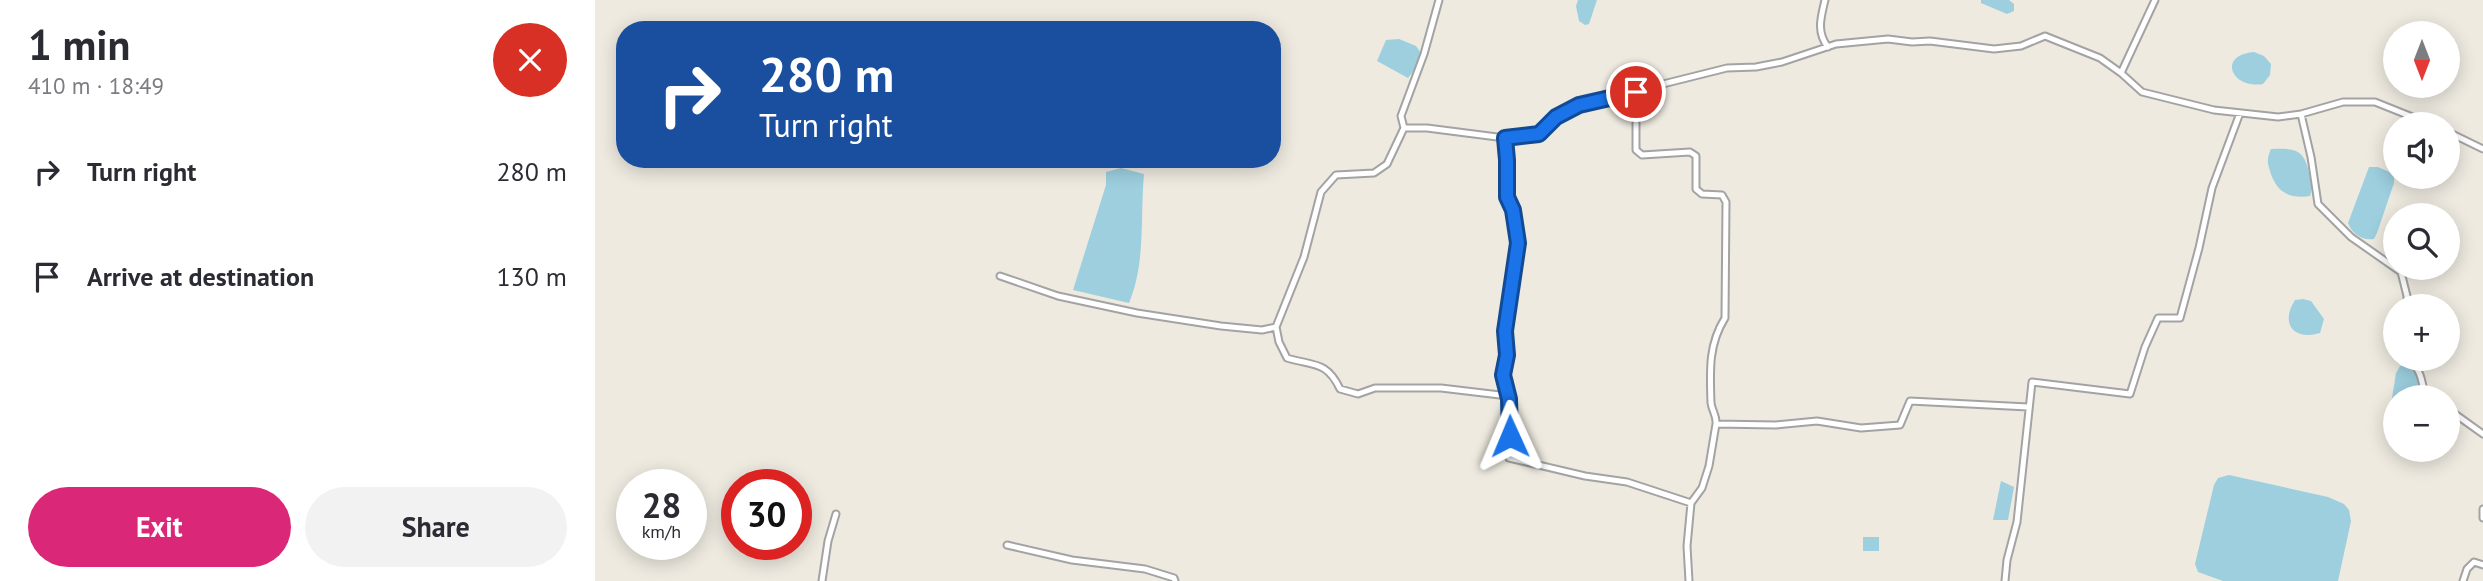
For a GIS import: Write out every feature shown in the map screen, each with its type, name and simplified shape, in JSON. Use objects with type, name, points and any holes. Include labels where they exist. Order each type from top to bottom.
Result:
[{"type":"street","points":[[1439,0],[1424,54],[1401,116],[1404,128],[1387,163],[1374,173],[1336,175],[1321,192],[1304,257],[1276,327],[1279,342],[1287,358],[1325,368],[1333,374],[1340,389],[1359,394],[1375,388],[1441,388],[1500,395],[1509,399]]},
{"type":"street","points":[[1825,0],[1821,38],[1828,47]]},
{"type":"street","points":[[2121,73],[2155,0]]},
{"type":"street","points":[[1404,128],[1427,128],[1505,138],[1539,134],[1556,117],[1579,105],[1727,68],[1756,67],[1782,62],[1836,44],[1888,39],[1994,49],[2021,47],[2045,36],[2100,58],[2142,92],[2214,110],[2278,117],[2301,114],[2343,102],[2375,102],[2400,112]]},
{"type":"street","points":[[1636,92],[1636,150],[1642,155],[1690,152],[1696,156],[1696,189],[1702,194],[1722,195],[1725,202],[1725,318],[1716,333],[1710,356],[1711,407],[1717,419],[1709,466],[1702,488],[1691,503],[1687,546],[1689,581]]},
{"type":"street","points":[[2005,581],[2007,560],[2017,522],[2032,382],[2130,394],[2145,347],[2158,318],[2180,318],[2212,188],[2240,113]]},
{"type":"street","points":[[2301,114],[2318,204],[2351,237],[2401,272],[2406,294]]},
{"type":"street","points":[[1505,138],[1507,197],[1513,210],[1518,243],[1505,331],[1507,355],[1503,375],[1511,422],[1509,458],[1585,476],[1627,482],[1691,503]]},
{"type":"street","points":[[2460,138],[2483,149]]},
{"type":"street","points":[[1000,276],[1058,296],[1137,313],[1221,326],[1262,330],[1276,327]]},
{"type":"street","points":[[1716,424],[1776,425],[1817,421],[1861,428],[1900,425],[1910,401],[2028,407]]},
{"type":"street","points":[[2460,418],[2483,434]]},
{"type":"street","points":[[2483,509],[2483,518]]},
{"type":"street","points":[[822,581],[828,541],[836,514]]},
{"type":"street","points":[[1007,545],[1072,560],[1145,569],[1174,578],[1175,581]]},
{"type":"street","points":[[2463,581],[2467,569],[2474,562],[2483,565]]},
{"type":"water","points":[[1578,0],[1597,0],[1589,24],[1585,25],[1579,21],[1576,6]]},
{"type":"water","points":[[1981,0],[2009,0],[2014,4],[2014,11],[2007,14],[1981,3]]},
{"type":"water","points":[[1399,39],[1416,46],[1421,53],[1408,78],[1377,61],[1386,40]]},
{"type":"water","points":[[2254,52],[2264,56],[2271,64],[2270,75],[2263,84],[2243,82],[2233,71],[2235,59],[2242,54]]},
{"type":"water","points":[[2271,149],[2292,150],[2301,155],[2307,165],[2312,187],[2310,196],[2290,195],[2280,189],[2268,165]]},
{"type":"water","points":[[2369,167],[2383,169],[2383,189],[2392,189],[2387,203],[2383,203],[2383,215],[2374,239],[2362,238],[2348,223]]},
{"type":"water","points":[[1121,168],[1144,174],[1140,256],[1129,303],[1073,290],[1106,185],[1106,172]]},
{"type":"water","points":[[2295,300],[2311,301],[2324,319],[2320,333],[2311,335],[2296,332],[2289,323]]},
{"type":"water","points":[[2415,371],[2418,385],[2394,385],[2396,373]]},
{"type":"water","points":[[2229,475],[2328,497],[2344,504],[2349,510],[2351,521],[2338,581],[2223,581],[2198,572],[2195,564],[2214,485],[2218,478]]},
{"type":"water","points":[[2001,481],[2014,487],[2008,520],[1993,520]]},
{"type":"water","points":[[1863,537],[1879,537],[1879,551],[1863,551]]},
{"type":"route","points":[[1510,436],[1509,399],[1503,375],[1507,355],[1505,331],[1518,243],[1513,210],[1507,197],[1505,138],[1539,134],[1556,117],[1579,105],[1636,92]]}]
